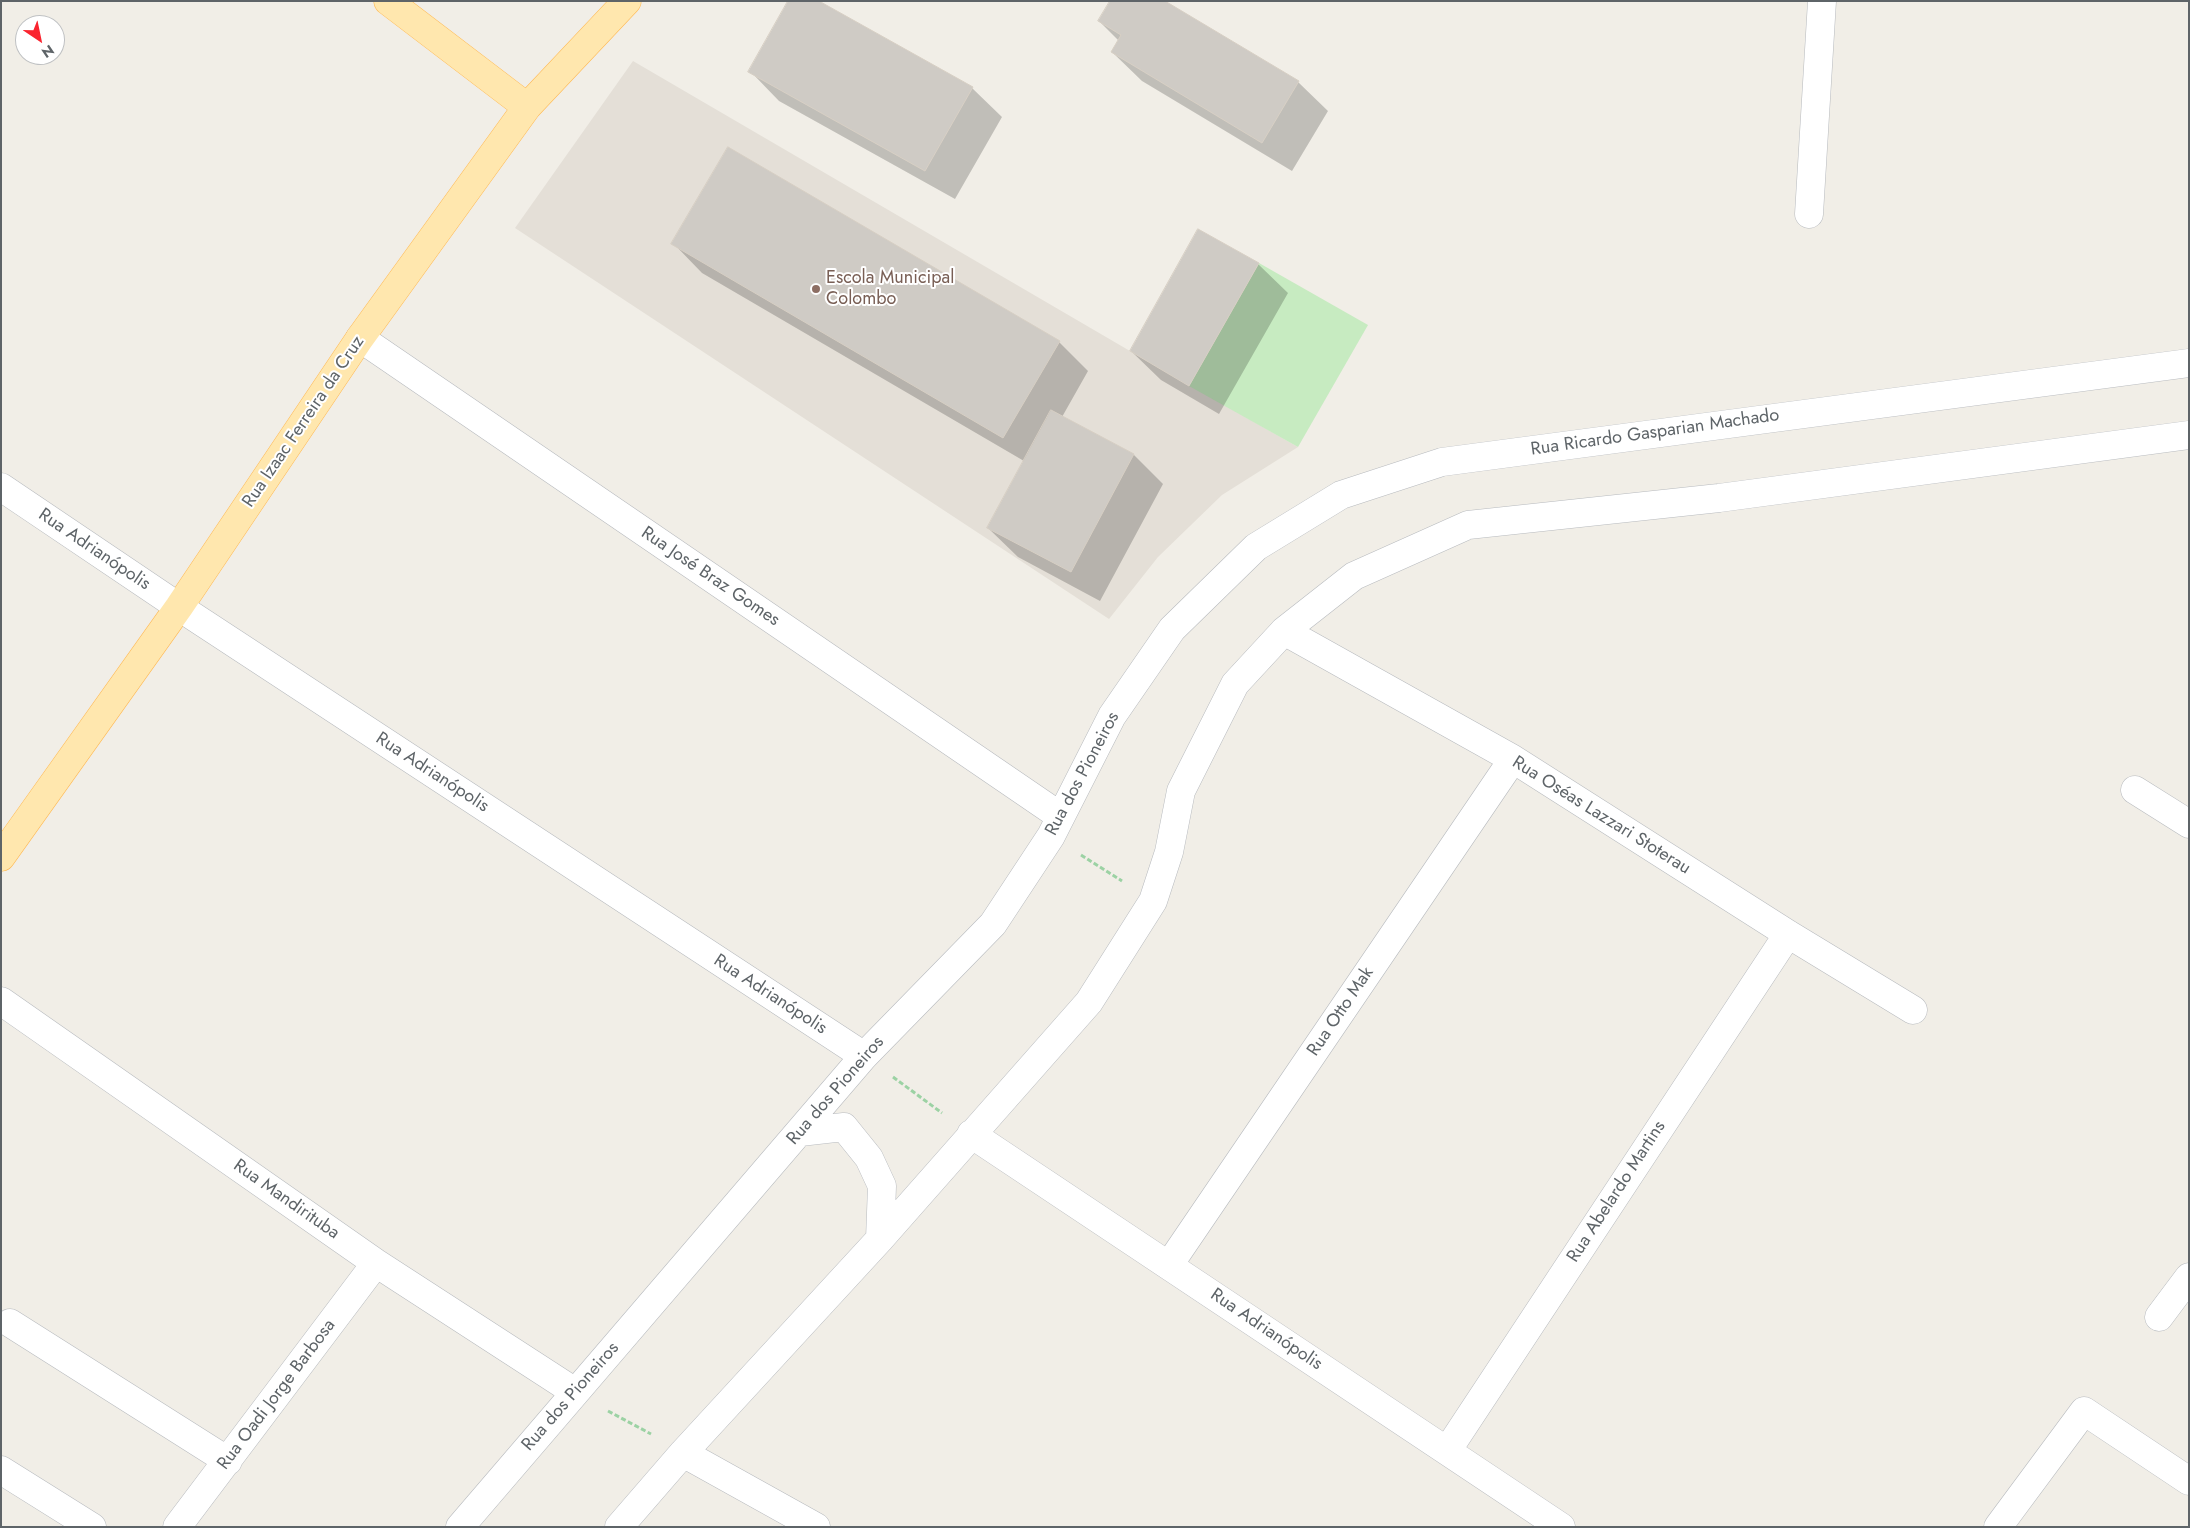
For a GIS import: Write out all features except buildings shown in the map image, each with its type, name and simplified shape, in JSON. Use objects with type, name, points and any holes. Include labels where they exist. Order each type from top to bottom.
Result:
[{"type":"main road","points":[[388,1],[527,107]]},
{"type":"main road","name":"Rua Izaac Ferreira da Cruz","points":[[1,858],[179,607],[360,338],[527,107],[627,1]]},
{"type":"street","points":[[1809,214],[1822,1]]},
{"type":"street","name":"Rua José Braz Gomes","points":[[360,338],[1055,826]]},
{"type":"street","name":"Rua Ricardo Gasparian Machado","points":[[1172,629],[1256,547],[1341,495],[1442,462],[2189,363]]},
{"type":"street","points":[[619,1527],[683,1452],[880,1238],[1090,1002],[1153,901],[1169,852],[1182,791],[1235,684],[1284,630],[1354,576],[1468,525],[1719,498],[2189,435]]},
{"type":"street","name":"Rua Adrianópolis","points":[[1,487],[179,607],[864,1056]]},
{"type":"street","name":"Rua dos Pioneiros","points":[[460,1527],[864,1056],[993,924],[1055,826],[1112,716],[1172,629]]},
{"type":"street","name":"Rua Oséas Lazzari Stoterau","points":[[1284,630],[1512,759],[1788,934],[1912,1010]]},
{"type":"street","name":"Rua Otto Mak","points":[[1169,1265],[1512,759]]},
{"type":"street","points":[[2135,790],[2189,824]]},
{"type":"street","name":"Rua Abelardo Martins","points":[[1447,1450],[1788,934]]},
{"type":"street","name":"Rua Mandirituba","points":[[1,1001],[376,1263],[575,1392]]},
{"type":"street","points":[[800,1132],[844,1127],[869,1158],[882,1186],[880,1238]]},
{"type":"street","name":"Rua Adrianópolis","points":[[971,1134],[1561,1527]]},
{"type":"street","name":"Rua Oadi Jorge Barbosa","points":[[177,1527],[376,1263]]},
{"type":"street","points":[[2159,1317],[2189,1277]]},
{"type":"street","points":[[10,1323],[228,1461]]},
{"type":"street","points":[[1998,1527],[2084,1411],[2189,1481]]},
{"type":"street","points":[[683,1452],[813,1526]]},
{"type":"street","points":[[1,1470],[92,1527]]},
{"type":"path","points":[[1055,826],[1153,901]]},
{"type":"path","points":[[864,1056],[971,1134]]},
{"type":"path","points":[[575,1392],[683,1452]]},
{"type":"shaded area","name":"Escola Municipal Colombo","points":[[633,61],[1298,447],[1222,495],[1158,557],[1109,619],[515,228]]},
{"type":"green space","points":[[1259,263],[1368,325],[1298,447],[1189,386]]},
{"type":"place","name":"Escola Municipal Colombo","points":[[816,289]]}]
